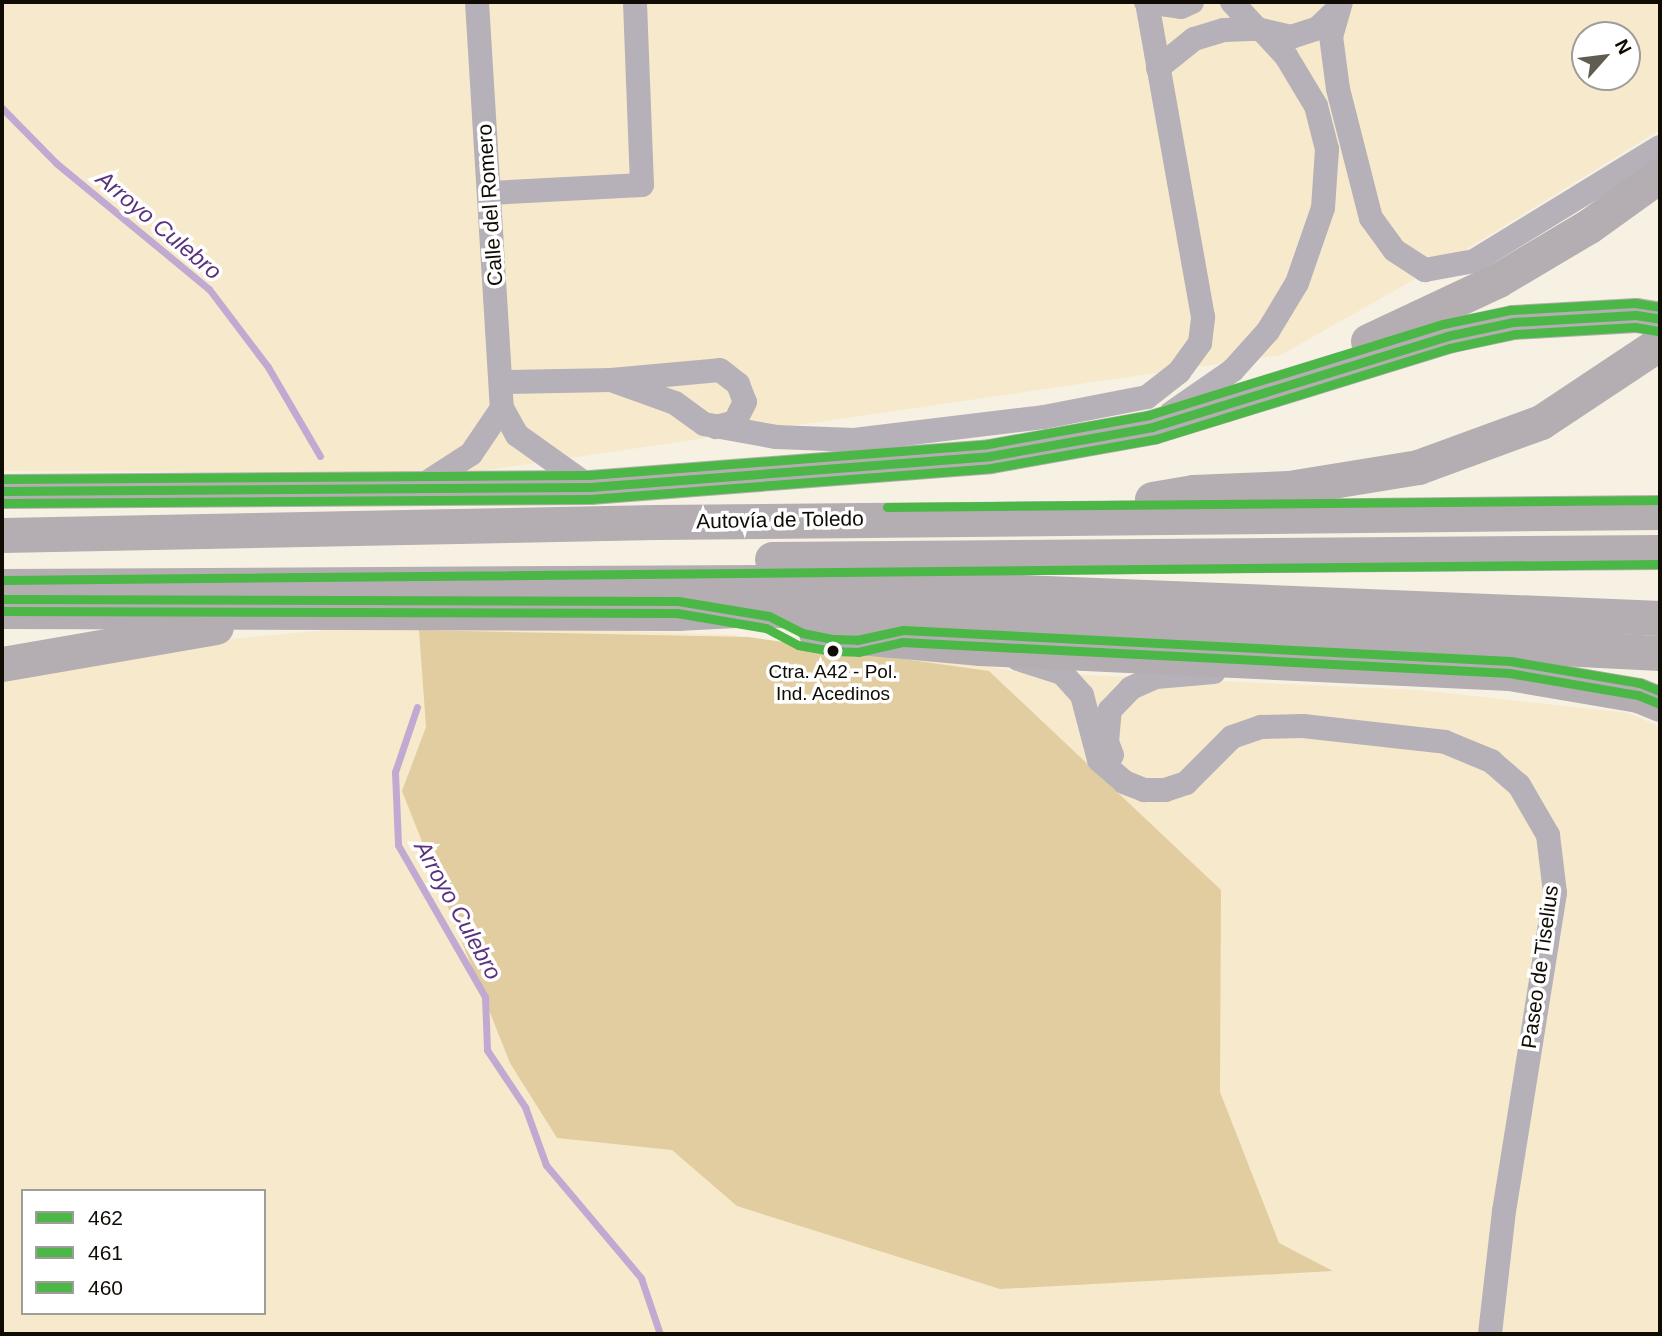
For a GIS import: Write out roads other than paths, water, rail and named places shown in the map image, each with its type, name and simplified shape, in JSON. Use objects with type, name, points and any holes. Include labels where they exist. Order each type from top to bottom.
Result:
[{"type":"highway","points":[[1253,394],[1498,280],[1589,226],[1660,176]]},
{"type":"highway","points":[[2,491],[590,487],[990,456],[1152,427],[1447,336],[1514,322],[1636,315],[1660,319]]},
{"type":"highway","points":[[1055,516],[1193,492],[1289,488],[1418,467],[1541,422],[1656,357]]},
{"type":"highway","name":"Autovía de Toledo","points":[[2,536],[1055,516],[1660,512]]},
{"type":"highway","name":"Autovía de Toledo","points":[[2,568],[1660,552]]},
{"type":"highway","points":[[777,582],[956,572],[1113,572],[1159,558]]},
{"type":"highway","points":[[2,586],[777,582],[1660,618]]},
{"type":"highway","points":[[2,611],[324,609],[677,613],[755,609],[1660,653]]},
{"type":"highway","points":[[2,664],[324,609]]},
{"type":"highway","points":[[677,613],[766,628],[980,648],[1510,673],[1638,695],[1660,704]]},
{"type":"street","name":"Calle del Romero","points":[[477,2],[502,408]]},
{"type":"street","points":[[489,192],[642,185],[635,2]]},
{"type":"street","points":[[611,380],[675,403],[716,426],[776,437],[867,439],[1044,417],[1147,397],[1179,372],[1200,343],[1203,317],[1146,2],[1181,7],[1192,2]]},
{"type":"street","points":[[1152,427],[1233,370],[1268,331],[1297,283],[1323,208],[1327,149],[1316,106],[1286,56],[1232,2]]},
{"type":"street","points":[[1158,68],[1194,39],[1224,30],[1260,31],[1292,37],[1318,28],[1340,5]]},
{"type":"street","points":[[1340,5],[1331,36],[1338,89],[1371,218],[1394,250],[1425,270],[1474,261],[1660,148]]},
{"type":"street","points":[[501,382],[611,380],[720,370],[738,384],[746,402],[735,422],[716,426]]},
{"type":"street","points":[[418,488],[471,454],[502,408],[517,435],[590,487]]},
{"type":"street","points":[[980,648],[1062,673],[1082,695],[1099,760],[1124,782]]},
{"type":"street","points":[[1124,782],[1107,742],[1110,710],[1131,688],[1156,677],[1328,663]]},
{"type":"street","name":"Paseo de Tiselius","points":[[1124,782],[1144,790],[1165,790],[1186,783],[1232,737],[1261,727],[1303,726],[1445,742],[1490,761],[1519,785],[1548,835],[1555,893],[1504,1211],[1490,1334]]},
{"type":"waterway","name":"Arroyo Culebro","points":[[2,108],[56,163],[209,289],[268,367],[320,456]]},
{"type":"waterway","name":"Arroyo Culebro","points":[[417,707],[395,772],[398,845],[485,997],[487,1050],[525,1107],[546,1165],[641,1278],[660,1334]]},
{"type":"place","name":"Ctra. A42 - Pol. Ind. Acedinos","points":[[833,651]]}]
